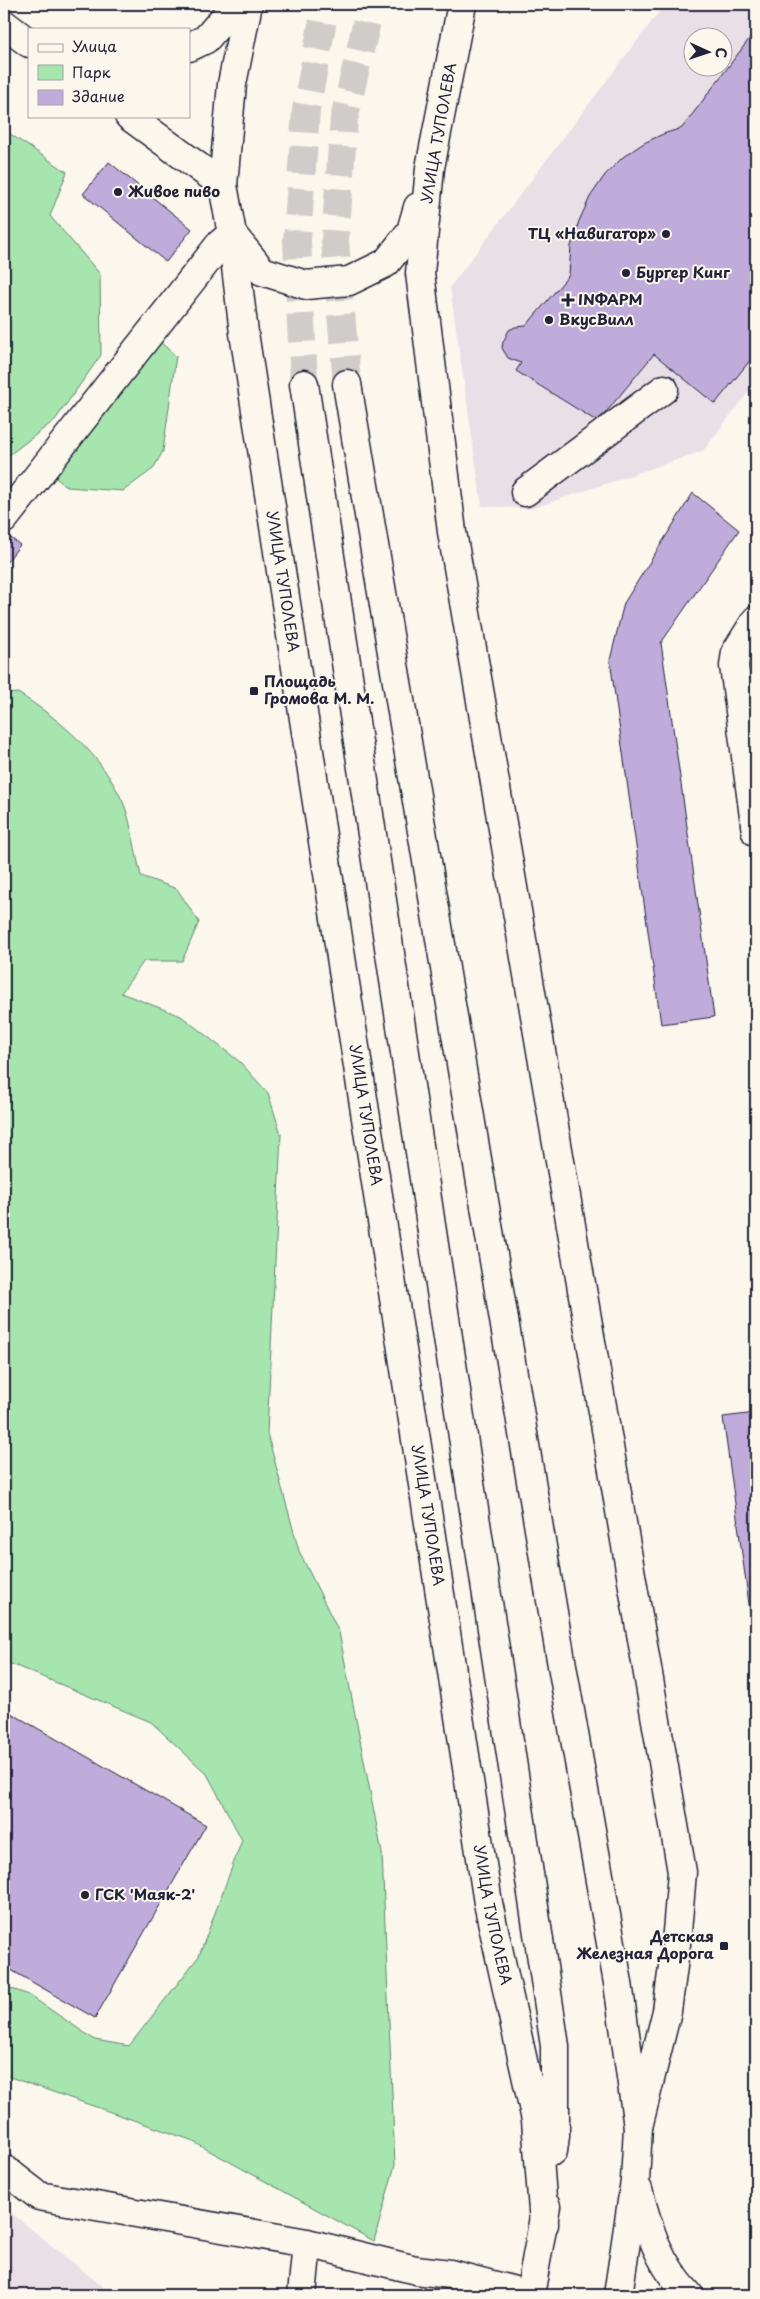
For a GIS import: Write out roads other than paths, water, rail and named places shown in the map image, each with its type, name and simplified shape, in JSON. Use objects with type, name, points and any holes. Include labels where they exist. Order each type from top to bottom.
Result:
[{"type":"main road","points":[[190,47],[206,39],[236,4]]},
{"type":"main road","name":"УЛИЦА ТУПОЛЕВА","points":[[248,4],[232,84],[223,185],[487,1893],[536,2120],[544,2224]]},
{"type":"main road","name":"УЛИЦА ТУПОЛЕВА","points":[[462,4],[430,168],[420,273],[452,532],[682,1872],[676,1944],[667,2011],[638,2127],[635,2181],[618,2295]]},
{"type":"main road","points":[[4,24],[28,42]]},
{"type":"main road","points":[[132,118],[223,185]]},
{"type":"main road","points":[[4,519],[220,244],[232,234],[262,271],[306,285],[349,282],[386,263],[411,231],[430,168]]},
{"type":"main road","name":"УЛИЦА ТУПОЛЕВА","points":[[304,384],[555,2046],[555,2136],[544,2224],[530,2295]]},
{"type":"main road","name":"УЛИЦА ТУПОЛЕВА","points":[[348,384],[555,1624],[616,1973],[638,2127]]},
{"type":"main road","points":[[525,492],[664,390]]},
{"type":"main road","points":[[756,620],[736,652],[734,666],[756,832]]},
{"type":"main road","points":[[4,2169],[39,2196],[307,2243],[416,2270],[450,2274],[530,2295]]},
{"type":"main road","points":[[635,2181],[651,2237],[675,2280],[689,2295]]},
{"type":"main road","points":[[302,2295],[307,2243]]},
{"type":"tunnel","points":[[304,384],[297,240],[306,110],[326,4]]},
{"type":"tunnel","points":[[347,384],[335,241],[344,119],[371,4]]},
{"type":"place","name":"Живое пиво","points":[[118,192]]},
{"type":"place","name":"ТЦ «Навигатор»","points":[[666,234]]},
{"type":"place","name":"Бургер Кинг","points":[[626,273]]},
{"type":"place","name":"INФАРМ","points":[[568,300]]},
{"type":"place","name":"ВкусВилл","points":[[549,320]]},
{"type":"place","name":"Площадь Громова М. М.","points":[[254,691]]},
{"type":"place","name":"ГСК 'Маяк-2'","points":[[85,1895]]},
{"type":"place","name":"Детская Железная Дорога","points":[[724,1946]]}]
